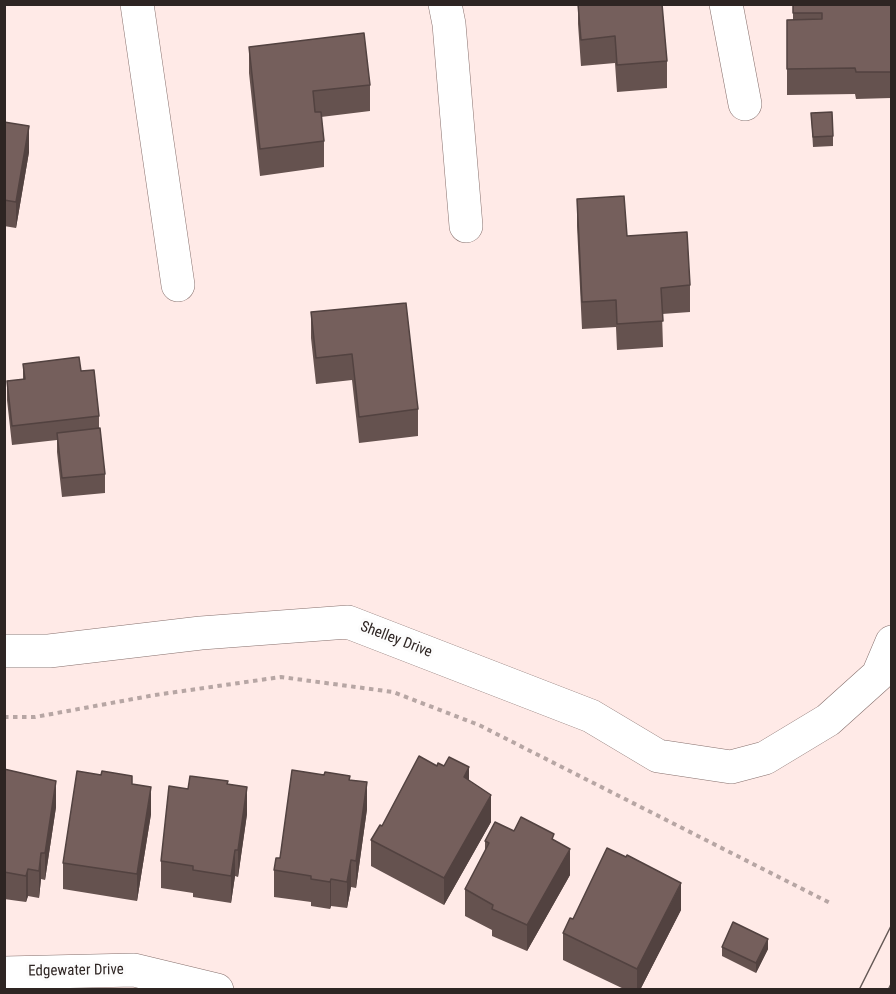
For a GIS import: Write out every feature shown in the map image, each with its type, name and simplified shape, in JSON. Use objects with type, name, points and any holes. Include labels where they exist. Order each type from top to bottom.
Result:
[{"type":"street","points":[[137,4],[178,285]]},
{"type":"street","points":[[445,4],[449,24],[466,226]]},
{"type":"street","points":[[726,4],[745,104]]},
{"type":"street","name":"Shelley Drive","points":[[4,651],[49,651],[201,633],[348,622],[591,716],[658,756],[731,767],[765,758],[828,720],[878,675],[891,642]]},
{"type":"street","name":"Edgewater Drive","points":[[4,973],[134,970],[217,990]]},
{"type":"path","points":[[4,717],[35,717],[154,695],[281,677],[393,692],[479,725],[832,904]]},
{"type":"building","points":[[578,4],[662,4],[667,61],[617,65],[615,36],[581,40]]},
{"type":"building","points":[[793,4],[891,4],[891,72],[856,72],[855,68],[787,69],[787,20],[822,19],[822,13],[793,13]]},
{"type":"building","points":[[364,33],[370,85],[313,91],[315,112],[321,112],[324,141],[260,149],[249,47]]},
{"type":"building","points":[[832,112],[833,136],[813,137],[811,113]]},
{"type":"building","points":[[4,122],[29,126],[16,202],[4,200]]},
{"type":"building","points":[[624,196],[627,236],[687,232],[690,285],[661,288],[663,321],[617,324],[616,300],[582,302],[577,199]]},
{"type":"building","points":[[406,303],[418,409],[359,417],[352,354],[316,358],[311,312]]},
{"type":"building","points":[[79,357],[81,371],[94,370],[99,416],[12,426],[7,381],[25,379],[23,364]]},
{"type":"building","points":[[100,428],[105,474],[62,478],[57,433]]},
{"type":"building","points":[[419,756],[437,766],[438,763],[444,766],[449,757],[469,767],[464,777],[491,795],[444,878],[371,840],[380,825],[382,826]]},
{"type":"building","points":[[4,769],[56,781],[45,853],[41,853],[39,871],[28,869],[26,876],[4,872]]},
{"type":"building","points":[[292,770],[350,776],[349,780],[367,782],[356,861],[351,860],[347,882],[311,879],[311,876],[274,870],[276,858],[280,858]]},
{"type":"building","points":[[77,771],[101,775],[102,771],[132,776],[132,784],[151,787],[137,874],[63,863]]},
{"type":"building","points":[[190,776],[228,781],[227,784],[247,787],[238,850],[235,850],[231,876],[193,870],[193,866],[161,861],[169,786],[188,789]]},
{"type":"building","points":[[521,817],[554,834],[552,839],[570,849],[527,925],[492,909],[493,905],[465,889],[489,843],[485,841],[495,822],[514,831]]},
{"type":"building","points":[[607,848],[626,857],[627,855],[681,883],[637,969],[563,933],[570,918],[573,919]]},
{"type":"building","points":[[733,922],[768,939],[756,963],[722,947]]},
{"type":"tram line","points":[[859,990],[892,924]]},
{"type":"tram line","points":[[888,990],[892,982]]}]
